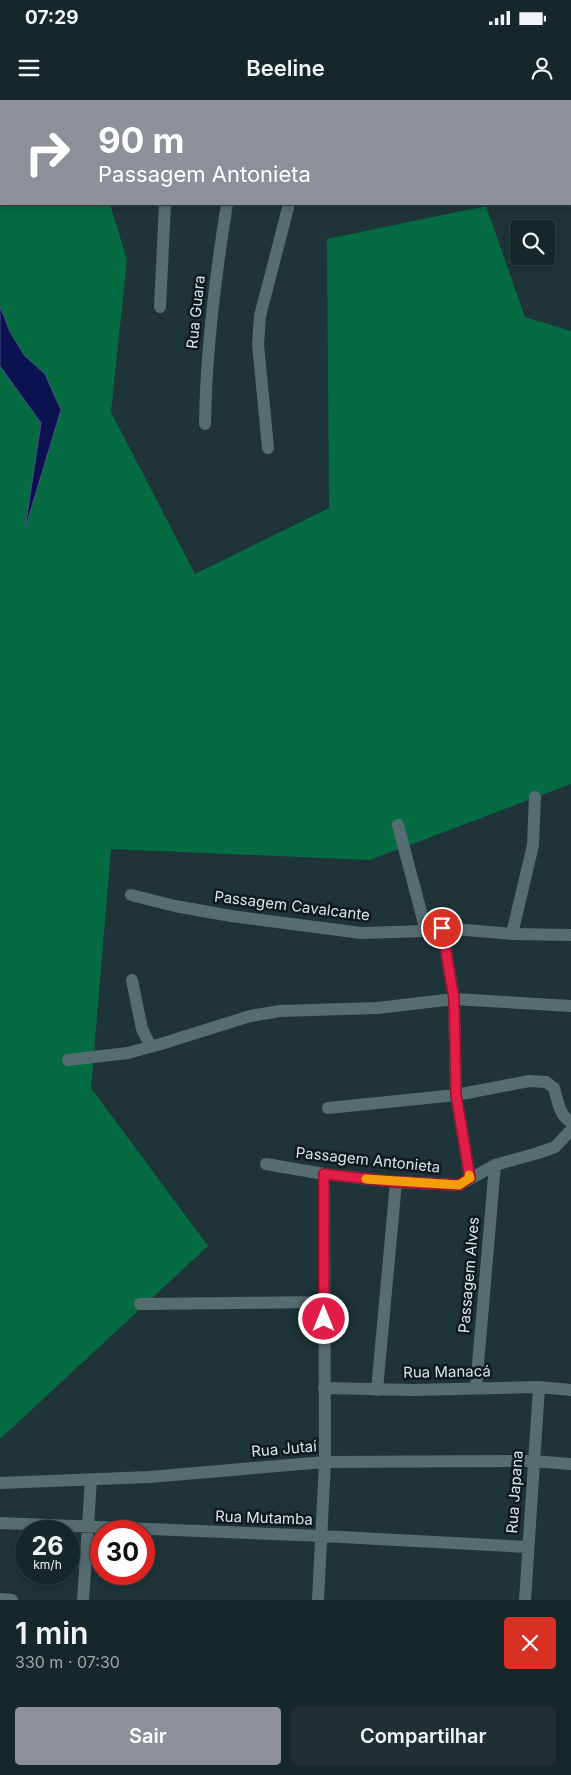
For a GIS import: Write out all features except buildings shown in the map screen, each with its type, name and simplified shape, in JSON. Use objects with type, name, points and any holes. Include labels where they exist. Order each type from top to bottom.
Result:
[{"type":"street","points":[[160,307],[165,205]]},
{"type":"street","name":"Rua Guara","points":[[205,424],[209,335],[216,272],[227,205]]},
{"type":"street","points":[[268,448],[258,344],[260,316],[288,205]]},
{"type":"street","points":[[512,934],[533,845],[535,797]]},
{"type":"street","points":[[398,825],[426,931]]},
{"type":"street","name":"Passagem Cavalcante","points":[[131,894],[184,908],[361,933],[426,931],[442,928],[512,934],[571,935]]},
{"type":"street","points":[[442,928],[454,999],[456,1095],[470,1178]]},
{"type":"street","points":[[132,980],[142,1029],[151,1047]]},
{"type":"street","points":[[68,1060],[128,1053],[257,1014],[280,1011],[377,1008],[454,999],[571,1006]]},
{"type":"street","points":[[328,1108],[456,1095],[529,1081],[546,1082],[554,1088],[561,1112],[571,1122]]},
{"type":"street","name":"Passagem Antonieta","points":[[266,1164],[324,1174],[396,1182],[459,1185],[495,1165],[555,1147],[571,1130]]},
{"type":"street","name":"Passagem Alves","points":[[476,1388],[495,1165]]},
{"type":"street","points":[[318,1600],[325,1462],[324,1174]]},
{"type":"street","points":[[377,1390],[396,1182]]},
{"type":"street","points":[[140,1304],[324,1302]]},
{"type":"street","name":"Rua Manacá","points":[[324,1388],[377,1390],[538,1387],[571,1390]]},
{"type":"street","name":"Rua Japana","points":[[525,1600],[538,1387]]},
{"type":"street","name":"Rua Jutaí","points":[[0,1483],[149,1477],[325,1462],[533,1461],[571,1464]]},
{"type":"street","points":[[83,1600],[91,1480]]},
{"type":"street","name":"Rua Mutamba","points":[[0,1523],[322,1536],[528,1547]]},
{"type":"street","points":[[0,1599],[12,1600]]},
{"type":"green space","points":[[0,205],[110,205],[127,260],[111,412],[195,574],[329,508],[327,239],[486,206],[525,317],[571,331],[571,784],[370,860],[111,849],[91,1088],[208,1246],[0,1439]]},
{"type":"shaded area","points":[[0,306],[10,332],[25,356],[45,374],[61,410],[25,529],[41,423],[0,366]]},
{"type":"slow traffic","points":[[366,1179],[459,1185],[470,1178],[469,1175]]},
{"type":"route","points":[[324,1319],[324,1174],[396,1182],[459,1185],[470,1178],[456,1095],[454,999],[442,928]]}]
